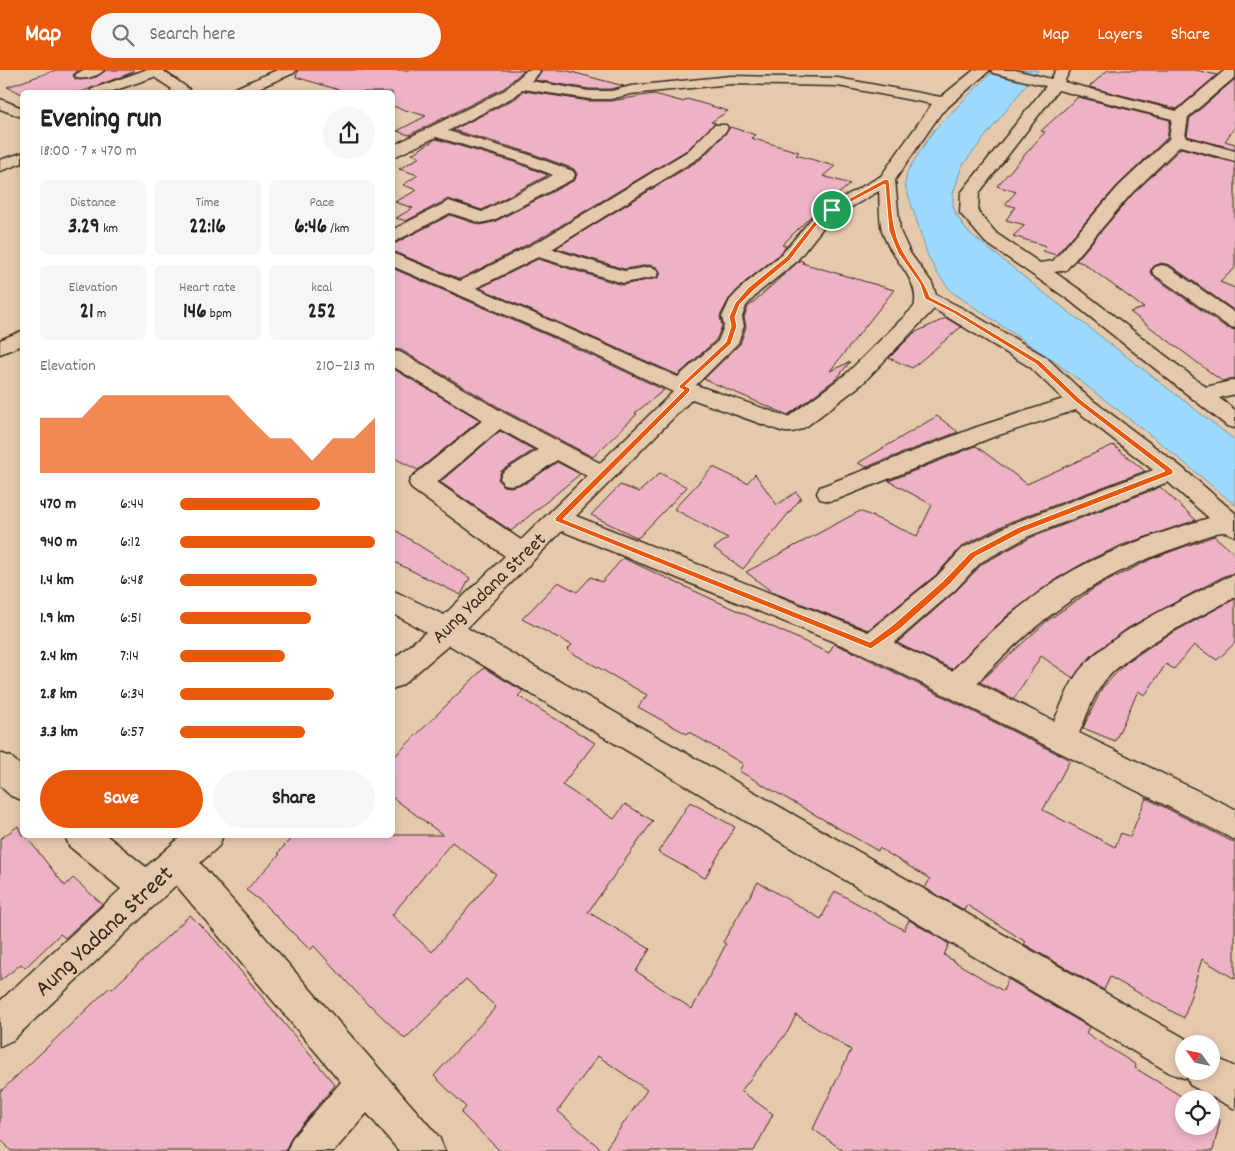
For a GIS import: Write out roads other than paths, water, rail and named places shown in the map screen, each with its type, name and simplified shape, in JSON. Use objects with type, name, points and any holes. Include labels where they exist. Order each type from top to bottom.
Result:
[{"type":"street","points":[[82,75],[97,70]]},
{"type":"street","points":[[243,90],[289,70]]},
{"type":"street","points":[[395,152],[510,93],[535,70]]},
{"type":"street","name":"Aung Yadana Street","points":[[395,673],[447,630],[523,555],[603,475],[728,343],[734,326],[732,317],[737,304],[752,288],[788,258],[814,224],[832,210],[887,180],[935,110],[983,70]]},
{"type":"street","points":[[998,70],[1053,78],[1180,116]]},
{"type":"street","points":[[102,90],[154,71],[182,89],[180,90]]},
{"type":"street","points":[[1038,269],[1059,266],[1126,190],[1177,140],[1180,116],[1233,72]]},
{"type":"street","points":[[520,84],[589,95],[612,95],[631,90],[730,75],[838,82],[943,102]]},
{"type":"street","points":[[1053,78],[970,193],[969,213],[991,238],[1038,269],[1235,421]]},
{"type":"street","points":[[0,104],[20,112]]},
{"type":"street","points":[[459,289],[536,250],[694,154],[720,128]]},
{"type":"street","points":[[395,236],[446,207],[481,218],[488,216],[567,175],[521,157],[436,132]]},
{"type":"street","points":[[395,135],[413,144]]},
{"type":"street","points":[[1177,140],[1235,156]]},
{"type":"street","points":[[0,166],[20,159]]},
{"type":"street","points":[[887,180],[891,231],[901,253],[922,284],[928,298],[1038,362],[1079,401],[1171,472],[1232,524]]},
{"type":"street","points":[[536,250],[623,277],[649,273]]},
{"type":"street","points":[[395,260],[571,336],[684,388],[782,425],[793,425],[854,379],[924,309],[928,298]]},
{"type":"street","points":[[1162,271],[1235,322]]},
{"type":"street","points":[[395,359],[498,419],[603,475]]},
{"type":"street","points":[[1202,395],[1235,387]]},
{"type":"street","points":[[829,493],[984,432],[1079,401]]},
{"type":"street","points":[[498,419],[421,483],[523,555]]},
{"type":"street","points":[[512,478],[557,449]]},
{"type":"street","points":[[871,645],[897,626],[946,583],[972,555],[1020,530],[1171,472]]},
{"type":"street","points":[[558,519],[871,645],[954,688],[1235,825]]},
{"type":"street","points":[[954,688],[988,652],[1065,589],[1109,564],[1174,538],[1232,524]]},
{"type":"street","points":[[1061,739],[1090,680],[1109,658],[1145,635],[1235,585]]},
{"type":"street","points":[[395,602],[447,630],[1175,1054]]},
{"type":"street","points":[[85,838],[146,889]]},
{"type":"street","name":"Aung Yadana Street","points":[[0,1027],[146,889],[204,838]]},
{"type":"street","points":[[177,861],[425,1151]]},
{"type":"street","points":[[1220,1080],[1235,1089]]},
{"type":"street","points":[[307,1151],[366,1084]]},
{"type":"water","points":[[994,70],[1038,70],[962,166],[953,194],[953,206],[957,216],[967,231],[1235,440],[1235,505],[1153,437],[1058,364],[952,292],[937,273],[928,256],[905,185],[907,172],[933,131]]}]
